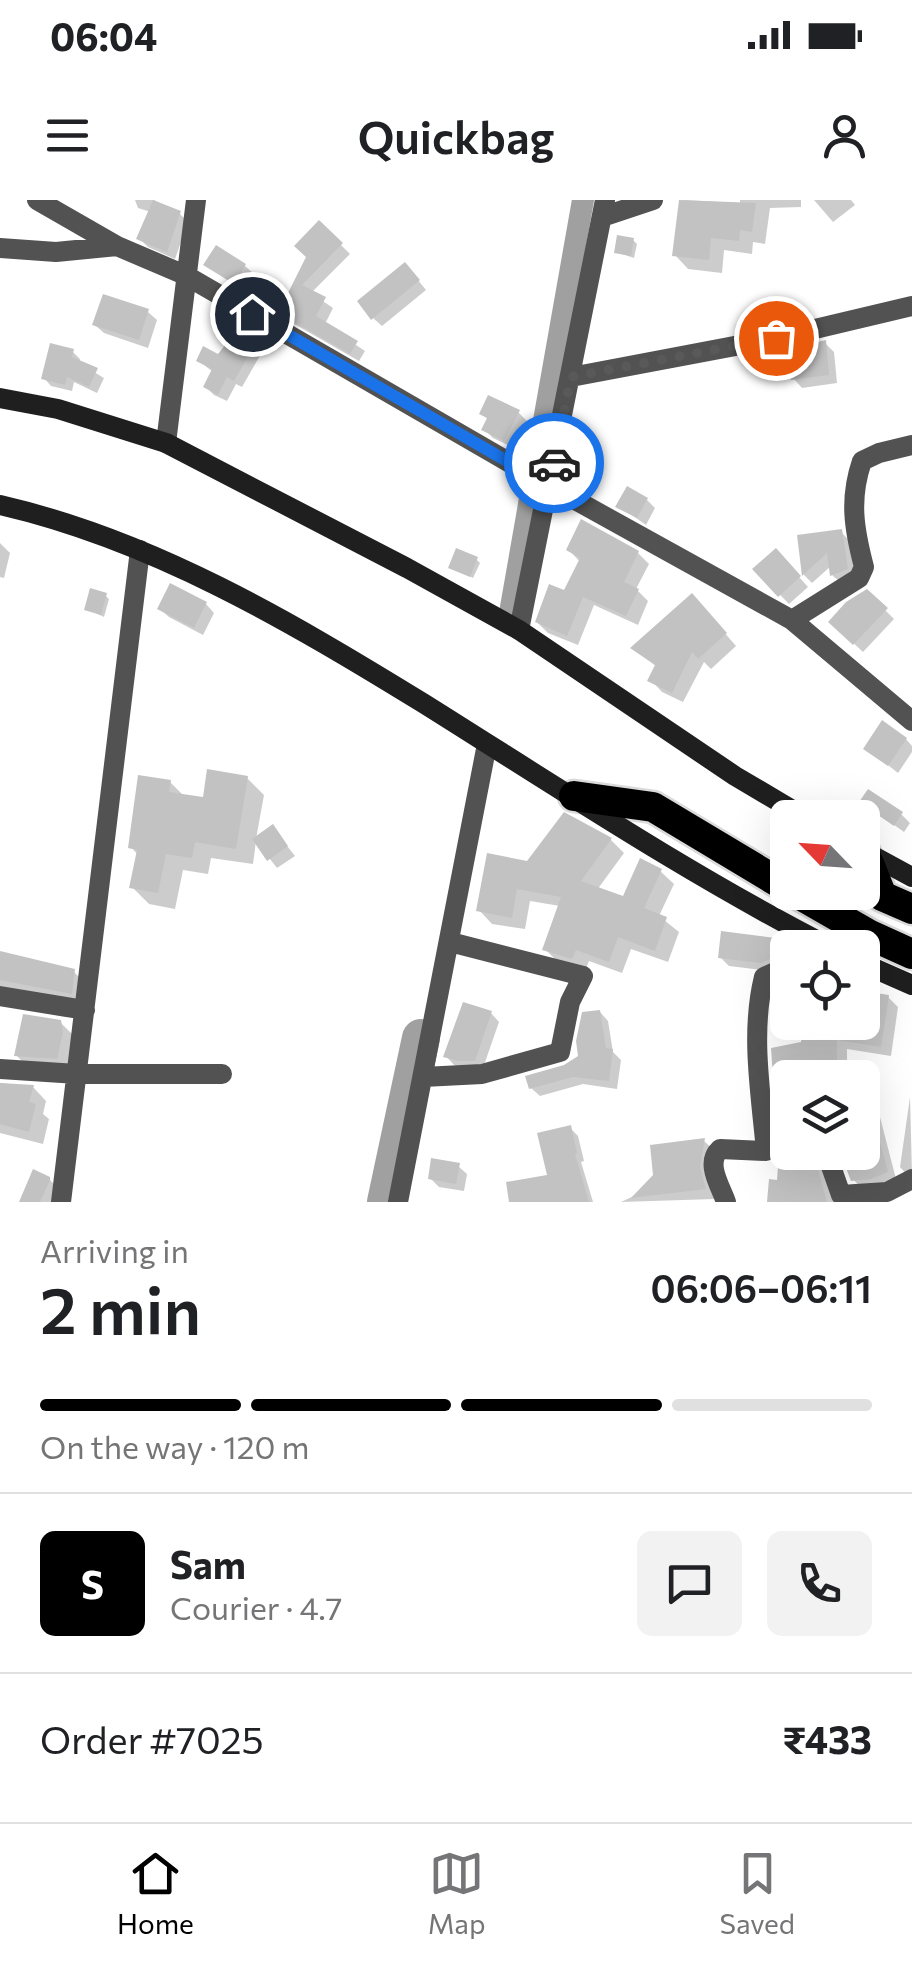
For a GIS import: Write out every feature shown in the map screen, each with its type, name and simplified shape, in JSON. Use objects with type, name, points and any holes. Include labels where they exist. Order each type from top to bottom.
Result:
[{"type":"highway","points":[[574,796],[653,807],[770,877]]},
{"type":"highway","points":[[880,891],[882,896],[912,909]]},
{"type":"highway","points":[[827,910],[912,954]]},
{"type":"street","points":[[37,200],[117,246],[185,275],[550,486],[792,620],[912,722]]},
{"type":"street","points":[[166,443],[196,200]]},
{"type":"street","points":[[519,630],[603,209],[653,200]]},
{"type":"street","points":[[0,248],[56,252],[117,246]]},
{"type":"street","points":[[571,377],[776,338],[912,306]]},
{"type":"street","points":[[0,398],[58,410],[166,443],[519,630],[776,800]]},
{"type":"street","points":[[792,620],[858,578],[864,567],[853,525],[855,483],[862,461],[912,444]]},
{"type":"street","points":[[0,505],[54,517],[140,550],[303,629],[794,930]]},
{"type":"street","points":[[61,1202],[140,550]]},
{"type":"street","points":[[398,1202],[488,744]]},
{"type":"street","points":[[880,859],[912,877]]},
{"type":"street","points":[[423,1077],[482,1074],[560,1052],[570,1002],[583,976],[450,942]]},
{"type":"street","points":[[880,971],[912,985]]},
{"type":"street","points":[[726,1202],[712,1164],[715,1153],[766,1151],[758,1001],[764,977],[770,974]]},
{"type":"street","points":[[0,996],[84,1010]]},
{"type":"street","points":[[0,1069],[77,1074],[222,1074]]},
{"type":"street","points":[[832,1170],[840,1196],[887,1192],[912,1179]]},
{"type":"building","points":[[153,200],[181,211],[167,252],[136,239]]},
{"type":"building","points":[[679,200],[756,203],[752,232],[740,230],[739,241],[711,238],[709,260],[672,256]]},
{"type":"building","points":[[319,220],[343,243],[302,285],[326,297],[316,316],[358,341],[350,354],[278,313],[306,257],[294,246]]},
{"type":"building","points":[[617,235],[634,238],[631,256],[614,253]]},
{"type":"building","points":[[216,245],[246,264],[234,284],[203,265]]},
{"type":"building","points":[[405,262],[420,280],[371,320],[357,301]]},
{"type":"building","points":[[103,294],[149,309],[139,340],[92,325]]},
{"type":"building","points":[[241,325],[258,339],[234,381],[227,377],[218,395],[203,387],[212,369],[196,361],[203,346],[218,354]]},
{"type":"building","points":[[826,340],[829,375],[791,380],[784,350]]},
{"type":"building","points":[[50,343],[74,349],[72,357],[98,368],[89,387],[67,377],[65,385],[41,379]]},
{"type":"building","points":[[488,395],[520,410],[504,441],[481,430],[487,418],[479,414]]},
{"type":"building","points":[[627,486],[648,498],[637,518],[615,507]]},
{"type":"building","points":[[581,519],[639,551],[624,582],[639,589],[626,616],[583,597],[567,636],[535,622],[549,584],[564,590],[580,558],[566,550]]},
{"type":"building","points":[[842,529],[848,569],[830,576],[827,553],[802,576],[797,535]]},
{"type":"building","points":[[456,548],[478,557],[470,577],[448,568]]},
{"type":"building","points":[[776,548],[801,576],[778,597],[752,569]]},
{"type":"building","points":[[170,583],[207,602],[194,628],[157,609]]},
{"type":"building","points":[[90,588],[107,593],[101,615],[84,610]]},
{"type":"building","points":[[867,589],[888,608],[853,645],[828,622],[846,602]]},
{"type":"building","points":[[692,593],[727,633],[698,659],[692,652],[672,693],[647,681],[655,665],[630,648]]},
{"type":"building","points":[[882,720],[907,738],[888,766],[863,749]]},
{"type":"building","points":[[207,769],[248,776],[236,849],[195,842],[192,858],[166,854],[158,893],[129,888],[137,850],[128,848],[138,775],[171,780],[169,792],[203,797]]},
{"type":"building","points":[[868,789],[903,812],[894,826],[880,816],[880,800],[860,800]]},
{"type":"building","points":[[564,812],[612,838],[581,881],[623,896],[640,858],[662,869],[644,908],[667,917],[655,951],[618,937],[609,962],[576,950],[572,959],[542,950],[561,897],[517,889],[512,918],[476,911],[487,853],[527,861]]},
{"type":"building","points":[[273,824],[288,846],[267,861],[252,839]]},
{"type":"building","points":[[721,931],[770,937],[770,959],[761,963],[718,958]]},
{"type":"building","points":[[0,951],[75,969],[72,994],[0,980]]},
{"type":"building","points":[[880,994],[889,995],[881,1047],[837,1040],[880,1040]]},
{"type":"building","points":[[463,1002],[492,1011],[475,1061],[443,1057]]},
{"type":"building","points":[[600,1010],[606,1048],[613,1049],[609,1081],[573,1077],[529,1089],[525,1076],[564,1065],[578,1056],[576,1041],[582,1012]]},
{"type":"building","points":[[23,1014],[61,1020],[63,1032],[57,1059],[14,1056]]},
{"type":"building","points":[[837,1040],[837,1060],[772,1060],[771,1048]]},
{"type":"building","points":[[0,1083],[34,1085],[29,1102],[36,1104],[29,1132],[0,1124]]},
{"type":"building","points":[[571,1125],[589,1202],[509,1202],[506,1182],[547,1175],[537,1133]]},
{"type":"building","points":[[705,1138],[700,1167],[706,1189],[631,1198],[653,1175],[650,1145]]},
{"type":"building","points":[[880,1142],[888,1172],[851,1181],[847,1170],[880,1170]]},
{"type":"building","points":[[431,1158],[460,1163],[456,1184],[428,1179]]},
{"type":"building","points":[[33,1169],[50,1180],[40,1202],[19,1202]]},
{"type":"building","points":[[778,1170],[818,1170],[827,1202],[767,1202],[769,1179],[777,1180]]},
{"type":"waterway","points":[[536,466],[583,200]]},
{"type":"waterway","points":[[510,613],[531,493]]},
{"type":"waterway","points":[[386,1202],[421,1038]]},
{"type":"way so far","points":[[554,463],[571,377],[776,338]]},
{"type":"route","points":[[252,314],[550,486],[554,463]]}]
